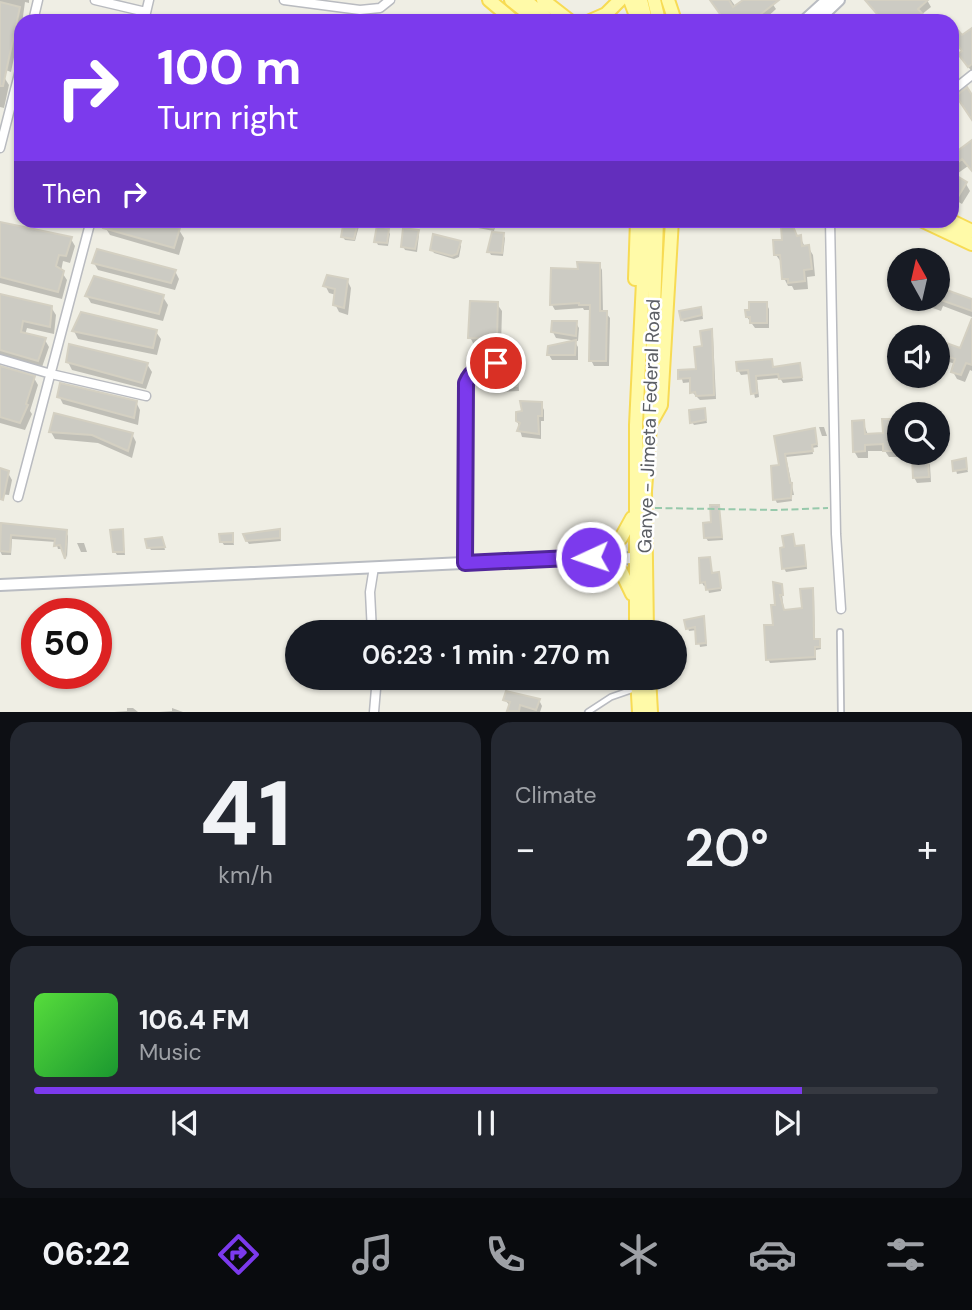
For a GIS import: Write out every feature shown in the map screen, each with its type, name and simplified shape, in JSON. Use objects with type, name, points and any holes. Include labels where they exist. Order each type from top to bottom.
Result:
[{"type":"main road","points":[[489,0],[506,14]]},
{"type":"main road","points":[[512,0],[529,14]]},
{"type":"main road","points":[[525,0],[542,14]]},
{"type":"main road","points":[[543,0],[561,14]]},
{"type":"main road","points":[[606,14],[620,0]]},
{"type":"main road","points":[[812,14],[827,0]]},
{"type":"main road","points":[[824,14],[839,0]]},
{"type":"main road","points":[[636,425],[632,398],[637,228]]},
{"type":"main road","name":"Ganye - Jimeta Federal Road","points":[[635,620],[634,555],[650,425],[644,406],[646,228]]},
{"type":"main road","name":"Ganye - Jimeta Federal Road","points":[[646,620],[636,425],[644,406],[656,228]]},
{"type":"main road","points":[[650,425],[661,405],[671,228]]},
{"type":"main road","points":[[938,228],[972,244]]},
{"type":"main road","points":[[600,556],[621,538],[639,509]]},
{"type":"main road","points":[[0,585],[634,555]]},
{"type":"main road","points":[[600,556],[621,571],[634,598]]},
{"type":"main road","points":[[637,690],[639,712]]},
{"type":"main road","points":[[650,690],[651,712]]},
{"type":"street","points":[[95,0],[136,14]]},
{"type":"street","points":[[284,0],[360,10],[380,8],[390,0]]},
{"type":"street","points":[[0,148],[14,93]]},
{"type":"street","points":[[18,497],[89,228]]},
{"type":"street","points":[[830,228],[841,609]]},
{"type":"street","points":[[0,359],[146,396]]},
{"type":"street","points":[[465,563],[466,383],[469,375],[481,366],[496,363],[520,364]]},
{"type":"street","points":[[371,620],[370,592],[374,567]]},
{"type":"street","points":[[374,712],[376,690]]},
{"type":"lane","points":[[841,632],[841,712]]},
{"type":"lane","points":[[588,712],[624,690]]},
{"type":"path","points":[[639,509],[776,510],[836,507]]},
{"type":"building","points":[[710,0],[729,0],[733,7],[743,0],[779,0],[761,14],[720,14]]},
{"type":"building","points":[[865,0],[928,0],[918,9],[923,14],[877,14]]},
{"type":"building","points":[[0,2],[20,7],[18,14],[14,14],[14,35],[3,86],[0,86]]},
{"type":"building","points":[[972,28],[972,64],[968,67],[959,55],[962,51],[959,47],[959,31],[962,35]]},
{"type":"building","points":[[967,87],[972,95],[972,120],[959,100],[959,94]]},
{"type":"building","points":[[972,140],[972,171],[962,159],[959,161],[959,150]]},
{"type":"building","points":[[959,177],[967,182],[959,195]]},
{"type":"building","points":[[0,222],[14,225],[14,228],[29,228],[72,237],[66,256],[59,255],[56,266],[64,271],[58,292],[0,277]]},
{"type":"building","points":[[103,228],[180,228],[174,248]]},
{"type":"building","points":[[343,228],[357,228],[354,239],[341,237]]},
{"type":"building","points":[[376,228],[389,229],[387,243],[374,242]]},
{"type":"building","points":[[403,228],[419,230],[415,249],[401,247]]},
{"type":"building","points":[[781,228],[794,228],[797,236],[801,235],[802,246],[809,245],[812,269],[804,270],[805,281],[788,283],[788,279],[782,279],[780,255],[774,255],[773,240],[782,240]]},
{"type":"building","points":[[492,232],[504,233],[502,253],[487,252]]},
{"type":"building","points":[[433,234],[461,241],[457,254],[452,256],[430,250]]},
{"type":"building","points":[[97,249],[176,270],[171,283],[92,263]]},
{"type":"building","points":[[577,262],[600,263],[600,311],[607,311],[606,361],[589,361],[590,305],[550,305],[551,268],[578,269]]},
{"type":"building","points":[[327,275],[348,279],[344,308],[333,305],[335,289],[323,286]]},
{"type":"building","points":[[94,276],[164,295],[159,314],[85,296]]},
{"type":"building","points":[[950,291],[972,299],[972,311],[950,303]]},
{"type":"building","points":[[0,294],[52,306],[50,327],[23,321],[21,332],[46,338],[38,361],[0,350]]},
{"type":"building","points":[[470,301],[498,302],[497,339],[468,338]]},
{"type":"building","points":[[749,302],[767,302],[767,323],[750,323],[750,317],[746,317],[745,310],[749,310]]},
{"type":"building","points":[[701,307],[702,315],[681,320],[679,311]]},
{"type":"building","points":[[81,312],[157,330],[153,348],[72,331]]},
{"type":"building","points":[[972,318],[972,365],[966,363],[961,375],[951,372],[955,359],[950,357],[950,344],[960,348]]},
{"type":"building","points":[[552,321],[577,321],[576,336],[551,332]]},
{"type":"building","points":[[712,329],[714,395],[696,396],[695,392],[690,393],[690,378],[678,379],[678,370],[696,369],[694,347],[702,346],[700,331]]},
{"type":"building","points":[[576,340],[575,355],[547,355],[548,346]]},
{"type":"building","points":[[69,344],[148,363],[142,383],[66,362]]},
{"type":"building","points":[[772,359],[773,367],[800,363],[802,377],[779,379],[778,374],[756,376],[757,393],[751,394],[748,370],[737,371],[736,362]]},
{"type":"building","points":[[0,366],[35,376],[26,404],[28,405],[20,423],[0,417]]},
{"type":"building","points":[[516,370],[517,386],[490,387],[492,371]]},
{"type":"building","points":[[60,383],[137,401],[134,418],[57,397]]},
{"type":"building","points":[[520,401],[542,402],[542,416],[538,416],[539,434],[517,431],[520,423],[516,421],[516,412],[522,411]]},
{"type":"building","points":[[705,408],[706,420],[690,423],[689,410]]},
{"type":"building","points":[[54,413],[133,433],[128,451],[92,435],[49,432]]},
{"type":"building","points":[[882,419],[887,419],[887,451],[883,451],[883,444],[865,445],[865,451],[853,452],[852,421],[864,420],[865,434],[883,433]]},
{"type":"building","points":[[815,428],[817,444],[812,445],[813,451],[785,454],[792,483],[791,498],[773,500],[771,466],[779,465],[774,436]]},
{"type":"building","points":[[966,458],[967,469],[953,471],[952,461]]},
{"type":"building","points":[[912,465],[928,465],[929,477],[913,478]]},
{"type":"building","points":[[0,468],[9,471],[3,500],[0,499]]},
{"type":"building","points":[[710,505],[719,505],[722,537],[704,538],[703,523],[711,522]]},
{"type":"building","points":[[1,523],[67,530],[65,559],[60,545],[54,546],[55,539],[11,535],[10,552],[0,551]]},
{"type":"building","points":[[123,529],[124,552],[113,552],[110,530]]},
{"type":"building","points":[[280,529],[280,538],[246,541],[243,534]]},
{"type":"building","points":[[233,533],[233,542],[220,542],[219,534]]},
{"type":"building","points":[[793,534],[795,546],[804,545],[806,566],[782,569],[782,536]]},
{"type":"building","points":[[162,537],[165,547],[147,548],[145,539]]},
{"type":"building","points":[[710,557],[712,573],[719,572],[721,588],[706,590],[705,582],[700,583],[699,558]]},
{"type":"building","points":[[773,582],[782,584],[783,595],[780,595],[784,610],[802,608],[800,589],[813,588],[814,639],[820,639],[820,647],[815,647],[815,657],[766,660],[764,625],[773,625]]},
{"type":"building","points":[[704,616],[706,643],[696,644],[695,627],[687,629],[687,620],[684,620]]},
{"type":"building","points":[[506,691],[540,699],[536,710],[520,705],[519,711],[507,711],[510,702],[503,700]]},
{"type":"route","points":[[496,363],[481,366],[469,375],[466,383],[465,563],[591,557]]}]
